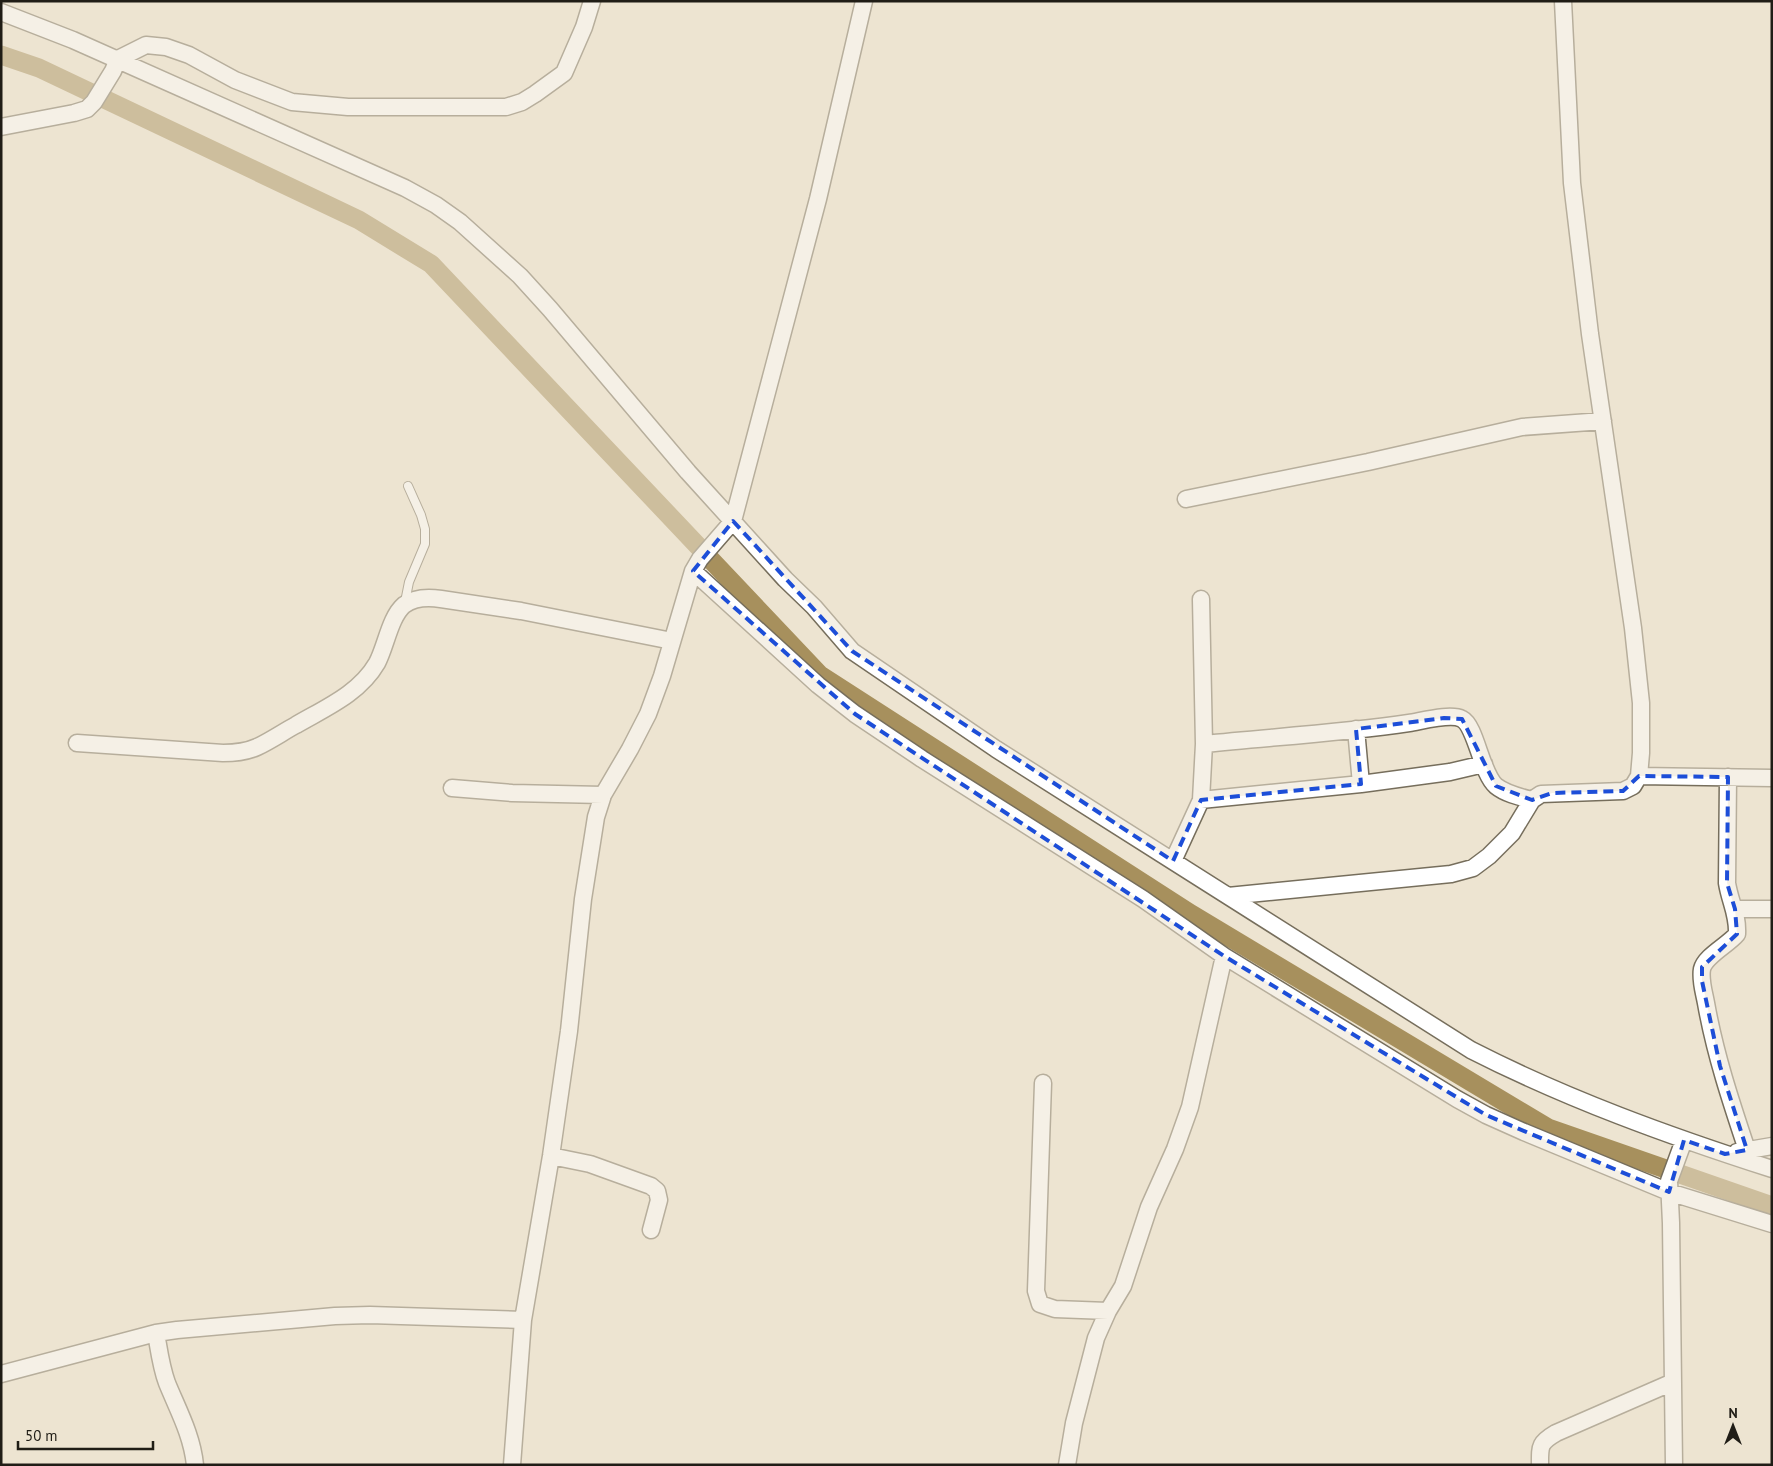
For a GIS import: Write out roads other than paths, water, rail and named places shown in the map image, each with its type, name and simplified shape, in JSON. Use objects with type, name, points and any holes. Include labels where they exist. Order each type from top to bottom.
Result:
[{"type":"street","points":[[1,128],[87,109],[94,102],[116,65],[146,45],[166,47],[188,55],[235,80],[292,102],[348,107],[506,107],[522,102],[564,73],[584,27],[592,1]]},
{"type":"street","points":[[512,1465],[523,1320],[551,1156],[569,1032],[583,899],[596,817],[604,795],[648,714],[697,565],[728,527],[818,199],[864,1]]},
{"type":"street","points":[[1228,896],[1450,874],[1472,868],[1489,856],[1512,833],[1532,800],[1541,794],[1623,791],[1633,786],[1639,776],[1641,703],[1590,334],[1572,183],[1563,1]]},
{"type":"street","points":[[1,12],[73,40],[116,65],[405,188],[436,205],[460,222],[520,276],[688,472],[728,527],[814,607],[852,651],[996,748],[1471,1050],[1513,1072],[1682,1146],[1726,1154],[1772,1169]]},
{"type":"street","points":[[1186,499],[1368,462],[1522,427],[1603,421]]},
{"type":"street","points":[[697,565],[818,685],[855,714],[922,759],[1143,899],[1224,956],[1457,1099],[1486,1115],[1772,1224]]},
{"type":"street","points":[[77,743],[223,753],[239,753],[256,748],[349,694],[364,681],[377,663],[396,616],[404,605],[416,598],[441,598],[521,611],[672,641]]},
{"type":"street","points":[[1173,861],[1201,800],[1204,744],[1201,599]]},
{"type":"street","points":[[1204,744],[1456,717],[1467,723],[1489,777],[1496,786],[1507,793],[1532,800]]},
{"type":"street","points":[[1356,729],[1361,784]]},
{"type":"street","points":[[1201,800],[1361,784],[1450,772],[1484,764]]},
{"type":"street","points":[[1639,776],[1772,778]]},
{"type":"street","points":[[1728,778],[1726,883],[1729,897],[1735,909],[1737,934],[1702,967],[1702,981],[1710,1027],[1720,1066],[1747,1150]]},
{"type":"street","points":[[452,788],[532,794],[604,795]]},
{"type":"street","points":[[1735,909],[1772,909]]},
{"type":"street","points":[[1067,1465],[1074,1423],[1096,1338],[1108,1311],[1123,1286],[1149,1207],[1190,1107],[1224,956]]},
{"type":"street","points":[[1043,1083],[1036,1292],[1040,1304],[1047,1307],[1108,1311]]},
{"type":"street","points":[[1674,1465],[1669,1186],[1682,1146]]},
{"type":"street","points":[[1726,1154],[1772,1146]]},
{"type":"street","points":[[551,1156],[590,1164],[651,1186],[657,1191],[659,1200],[651,1230]]},
{"type":"street","points":[[1,1374],[156,1333],[177,1330],[335,1316],[370,1315],[523,1320]]},
{"type":"street","points":[[156,1333],[161,1364],[187,1429],[195,1465]]},
{"type":"street","points":[[1540,1465],[1540,1449],[1545,1440],[1556,1433],[1673,1382]]},
{"type":"lane","points":[[404,605],[409,582],[425,544],[425,529],[421,515],[408,486]]},
{"type":"waterway","points":[[1,55],[39,68],[359,220],[431,264],[820,675],[1191,914],[1548,1128],[1772,1206]]}]
